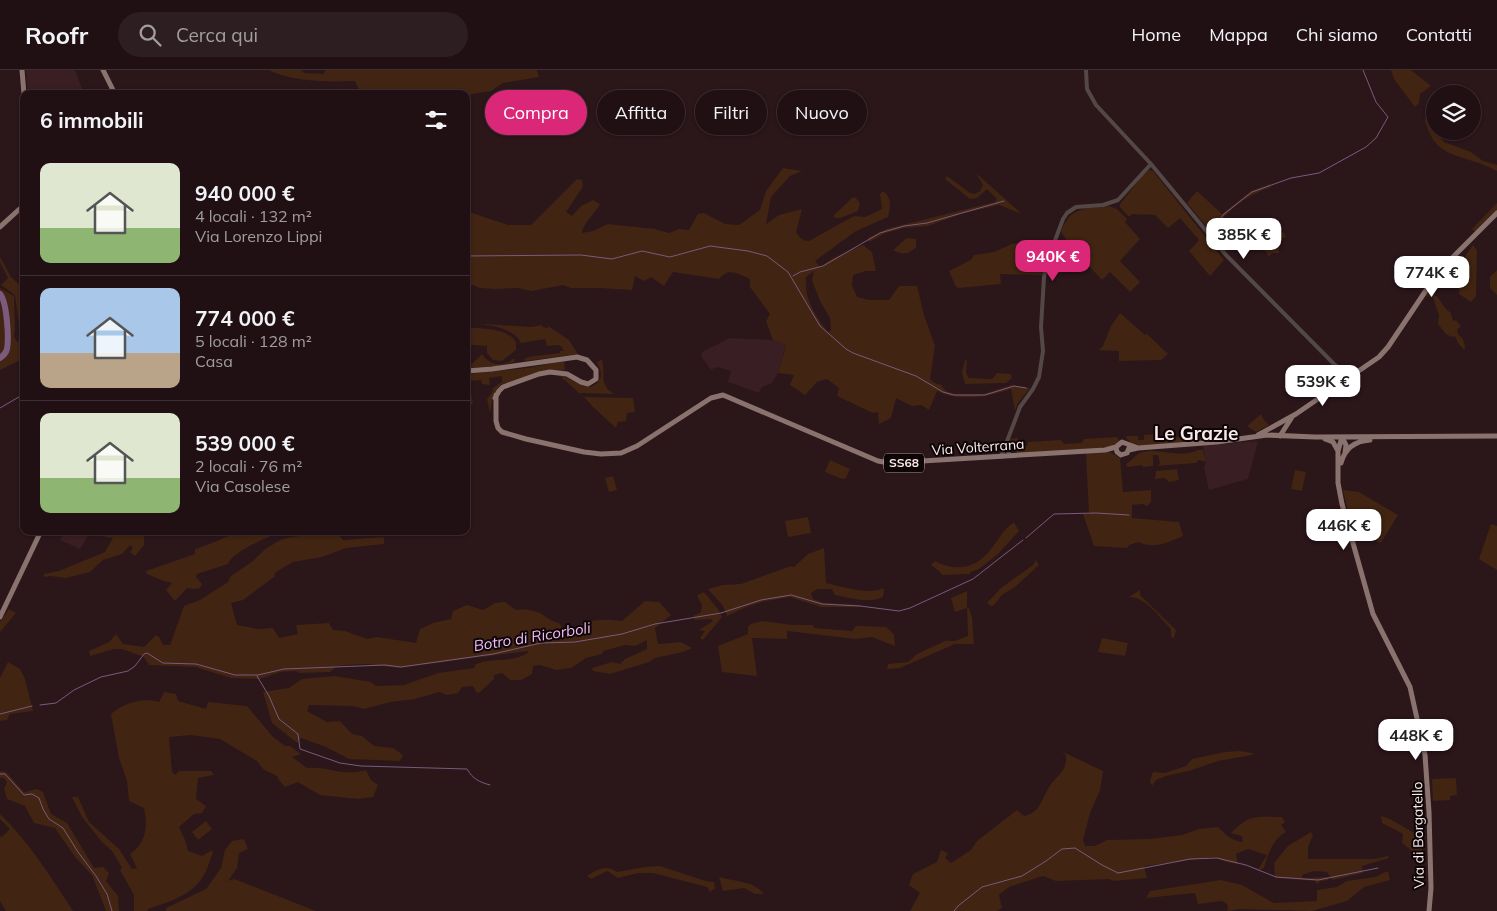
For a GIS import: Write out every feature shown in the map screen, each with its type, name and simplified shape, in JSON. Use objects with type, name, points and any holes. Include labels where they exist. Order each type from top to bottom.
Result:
[{"type":"main road","points":[[22,70],[24,90]]},
{"type":"main road","points":[[103,70],[113,90]]},
{"type":"main road","points":[[0,227],[20,210]]},
{"type":"main road","points":[[1253,437],[1296,414],[1378,358],[1386,350],[1439,271],[1497,212]]},
{"type":"main road","name":"Via Volterrana","points":[[470,370],[580,357],[593,365],[597,376],[593,382],[587,384],[566,373],[542,373],[504,387],[496,395],[492,412],[496,432],[506,437],[526,439],[593,454],[621,453],[637,446],[709,399],[717,396],[732,398],[884,463],[900,464],[1104,450],[1117,450],[1123,455],[1128,447]]},
{"type":"main road","points":[[1280,436],[1288,422],[1296,414]]},
{"type":"main road","points":[[1288,422],[1290,432],[1301,437]]},
{"type":"main road","points":[[1279,424],[1278,431],[1280,436]]},
{"type":"main road","points":[[1345,453],[1353,445],[1364,440],[1408,436]]},
{"type":"main road","name":"SS68","points":[[1315,437],[1497,436]]},
{"type":"main road","name":"Via Volterrana","points":[[1117,450],[1120,443],[1128,447],[1138,448],[1217,442],[1253,437],[1315,437]]},
{"type":"main road","points":[[1315,437],[1329,440],[1336,445],[1338,451]]},
{"type":"main road","points":[[1339,473],[1346,445],[1342,437]]},
{"type":"main road","name":"Via di Borgatello","points":[[1342,437],[1338,451],[1338,488],[1342,504],[1375,618],[1408,681],[1424,749],[1429,812],[1431,888],[1429,911]]},
{"type":"main road","points":[[0,617],[39,535]]},
{"type":"street","points":[[1086,70],[1088,89],[1094,104],[1152,164],[1226,255],[1343,370],[1347,380]]},
{"type":"street","points":[[1001,457],[1020,407],[1033,389],[1039,376],[1043,351],[1041,327],[1044,277],[1047,262],[1063,219],[1067,213],[1076,207],[1103,205],[1118,200],[1152,164]]},
{"type":"street","points":[[1332,361],[1338,376],[1334,388]]},
{"type":"street","points":[[1343,370],[1359,371]]},
{"type":"street","points":[[1337,371],[1347,380]]},
{"type":"street","points":[[1007,438],[1010,456]]},
{"type":"shaded area","points":[[26,70],[75,70],[83,90],[28,90]]},
{"type":"shaded area","points":[[268,70],[301,70],[304,73],[324,74],[325,70],[537,70],[539,77],[503,83],[492,90],[485,90],[485,92],[470,95],[470,90],[359,90],[355,81],[322,81],[289,77]]},
{"type":"shaded area","points":[[1391,70],[1411,70],[1430,85],[1426,85],[1426,90],[1420,94],[1419,103],[1415,107],[1394,79]]},
{"type":"shaded area","points":[[1434,140],[1443,140],[1471,152],[1483,161],[1497,165],[1497,171],[1451,154]]},
{"type":"shaded area","points":[[783,168],[802,171],[790,176],[771,197],[766,224],[779,215],[802,209],[796,232],[801,239],[809,241],[854,216],[865,217],[882,209],[880,194],[883,191],[888,196],[890,203],[888,217],[856,231],[815,261],[820,267],[833,258],[863,245],[872,252],[876,271],[866,271],[853,275],[852,285],[857,297],[869,300],[889,300],[899,286],[917,286],[924,315],[935,346],[930,379],[941,385],[946,391],[954,394],[983,394],[1012,385],[1030,388],[1018,403],[1015,411],[1011,389],[974,397],[955,396],[937,391],[929,410],[921,405],[912,406],[896,398],[891,418],[879,424],[878,412],[873,413],[837,396],[839,388],[827,379],[817,382],[805,395],[790,385],[794,375],[778,373],[786,345],[773,340],[766,321],[770,314],[750,287],[750,279],[730,272],[719,279],[673,272],[664,286],[651,277],[644,281],[635,276],[632,290],[571,288],[563,285],[532,291],[518,288],[495,289],[470,285],[470,212],[508,225],[531,225],[577,179],[582,180],[582,188],[566,212],[572,216],[581,206],[593,200],[600,204],[582,233],[593,231],[608,224],[655,229],[669,233],[679,229],[689,230],[698,214],[704,213],[725,224],[739,225],[760,210],[766,191]],"holes":[[[814,271],[812,280],[820,301],[830,318],[831,330],[828,332],[815,313],[807,292],[806,277]]]},
{"type":"shaded area","points":[[1149,170],[1153,171],[1224,260],[1210,276],[1189,251],[1199,240],[1180,218],[1168,228],[1155,215],[1132,214],[1129,217],[1120,207],[1120,204]]},
{"type":"shaded area","points":[[976,173],[1022,214],[999,205],[961,214],[928,226],[904,228],[886,233],[869,242],[868,238],[886,229],[995,202],[997,199],[987,189],[977,198],[970,199],[945,179],[947,176],[970,193],[975,194],[980,191],[983,185]]},
{"type":"shaded area","points":[[1270,184],[1271,187],[1252,195],[1237,205],[1224,217],[1212,233],[1187,203],[1197,191],[1222,214],[1251,191]]},
{"type":"shaded area","points":[[855,197],[860,203],[858,211],[840,218],[833,216],[852,198]]},
{"type":"shaded area","points":[[1497,203],[1497,210],[1475,232],[1472,229]]},
{"type":"shaded area","points":[[1109,206],[1117,209],[1127,219],[1125,222],[1140,239],[1120,261],[1140,282],[1130,292],[1110,272],[1102,280],[1088,265],[1085,266],[1061,232],[1069,217],[1074,213],[1080,210]]},
{"type":"shaded area","points":[[1261,230],[1276,230],[1284,233],[1286,237],[1277,239],[1279,253],[1272,253],[1269,257],[1260,242],[1247,238]]},
{"type":"shaded area","points":[[907,238],[916,239],[916,247],[913,250],[908,253],[900,253],[893,250]]},
{"type":"shaded area","points":[[1021,243],[1029,247],[1026,264],[1044,265],[1042,275],[1000,274],[1001,284],[956,287],[949,271],[971,260],[974,255],[994,252],[1012,244]]},
{"type":"shaded area","points":[[1473,245],[1477,250],[1476,296],[1471,302],[1459,294],[1461,262]]},
{"type":"shaded area","points":[[0,257],[11,277],[20,285],[20,332],[15,295],[1,285],[8,278],[0,262]]},
{"type":"shaded area","points":[[1497,270],[1497,295],[1490,288],[1490,277]]},
{"type":"shaded area","points":[[0,288],[14,296],[14,336],[17,342],[20,340],[20,360],[0,370]]},
{"type":"shaded area","points":[[1433,289],[1434,295],[1451,313],[1453,321],[1456,320],[1461,326],[1457,330],[1463,339],[1464,350],[1455,336],[1452,337],[1446,334],[1438,324],[1439,315],[1433,298],[1426,296],[1428,291]]},
{"type":"shaded area","points":[[1120,313],[1145,335],[1147,334],[1168,354],[1161,360],[1119,361],[1119,351],[1099,350],[1103,346],[1111,326]]},
{"type":"shaded area","points":[[485,324],[531,327],[542,325],[548,328],[548,326],[569,340],[578,354],[525,361],[524,359],[528,357],[560,353],[560,351],[563,351],[562,347],[559,345],[547,346],[545,339],[521,343],[511,332]]},
{"type":"shaded area","points":[[470,328],[479,328],[507,334],[516,342],[516,350],[502,361],[493,360],[487,353],[487,346],[470,346]]},
{"type":"shaded area","points":[[730,338],[773,340],[786,344],[778,373],[772,383],[762,387],[759,393],[728,382],[731,371],[717,367],[711,370],[701,356],[702,352]]},
{"type":"shaded area","points":[[482,354],[489,361],[496,364],[515,359],[514,362],[497,366],[470,368]]},
{"type":"shaded area","points":[[602,359],[604,383],[614,394],[579,393],[559,375],[584,386],[594,386],[601,377],[597,363]]},
{"type":"shaded area","points":[[965,360],[967,361],[966,373],[969,378],[992,379],[997,373],[1011,374],[1012,378],[1006,383],[965,384],[962,373]]},
{"type":"shaded area","points":[[564,361],[565,370],[540,371],[517,381],[502,384],[493,396],[490,413],[487,399],[492,393],[493,388],[502,382],[502,376],[489,378],[490,385],[482,384],[481,380],[470,381],[470,374],[528,368]]},
{"type":"shaded area","points":[[470,387],[473,404],[470,405]]},
{"type":"shaded area","points":[[584,397],[633,398],[635,412],[627,413],[626,421],[618,422],[616,428]]},
{"type":"shaded area","points":[[1261,414],[1269,425],[1256,432],[1247,426]]},
{"type":"shaded area","points":[[1157,434],[1160,438],[1199,436],[1201,441],[1135,446],[1126,438],[1127,436],[1138,436],[1138,440],[1144,440],[1144,435]]},
{"type":"shaded area","points":[[1116,437],[1119,441],[1114,446],[1017,454],[1010,450],[1009,439],[1018,438],[1019,446],[1027,446],[1028,442],[1061,440],[1064,444],[1082,443],[1084,439]]},
{"type":"shaded area","points":[[1258,441],[1248,479],[1209,490],[1204,468],[1206,462],[1203,446]]},
{"type":"shaded area","points":[[1203,450],[1206,462],[1199,460],[1196,463],[1157,466],[1160,464],[1158,455],[1153,455],[1153,466],[1126,466],[1136,455],[1143,452],[1157,451],[1184,454]]},
{"type":"shaded area","points":[[1110,452],[1120,458],[1123,492],[1151,490],[1151,502],[1147,506],[1143,504],[1132,505],[1132,518],[1179,522],[1183,536],[1155,545],[1138,542],[1129,545],[1127,548],[1094,546],[1083,514],[1089,514],[1086,453]]},
{"type":"shaded area","points":[[830,460],[850,469],[846,478],[842,479],[825,472]]},
{"type":"shaded area","points":[[1177,469],[1179,480],[1169,482],[1165,478],[1155,479],[1156,471]]},
{"type":"shaded area","points":[[1295,470],[1306,472],[1302,491],[1291,489]]},
{"type":"shaded area","points":[[613,476],[617,490],[609,492],[605,478]]},
{"type":"shaded area","points":[[1343,490],[1359,492],[1398,515],[1381,543],[1376,541],[1378,537],[1374,535],[1372,538],[1352,528]]},
{"type":"shaded area","points":[[808,517],[811,533],[788,537],[785,521]]},
{"type":"shaded area","points":[[1014,522],[1019,531],[998,554],[979,569],[970,572],[970,574],[942,575],[931,565],[935,561],[950,567],[965,567],[979,561]]},
{"type":"shaded area","points":[[1491,524],[1497,526],[1497,570],[1479,559]]},
{"type":"shaded area","points":[[63,535],[89,535],[80,549],[60,540]]},
{"type":"shaded area","points":[[94,535],[144,535],[144,545],[135,556],[130,552],[133,548],[130,545],[122,554],[103,560],[90,572],[66,578],[44,577],[44,574],[59,571],[105,552],[113,538]]},
{"type":"shaded area","points":[[275,535],[244,549],[231,559],[228,564],[197,574],[196,577],[202,584],[200,588],[187,588],[175,601],[166,590],[172,583],[147,574],[146,571],[195,554],[195,549],[228,536]]},
{"type":"shaded area","points":[[306,535],[342,535],[340,537],[343,540],[384,537],[384,544],[346,548],[322,557],[293,562],[276,572],[274,577],[243,600],[231,603],[237,625],[258,629],[273,628],[279,638],[298,634],[296,625],[329,623],[333,630],[345,631],[367,639],[377,637],[416,643],[420,629],[433,623],[451,619],[453,611],[467,605],[483,610],[495,603],[505,602],[516,610],[526,609],[540,613],[559,623],[565,632],[592,621],[622,621],[645,601],[659,602],[671,615],[655,628],[658,644],[681,642],[692,648],[683,652],[655,658],[649,662],[610,674],[593,671],[592,668],[612,662],[620,664],[625,659],[647,649],[647,640],[635,646],[625,645],[603,651],[602,654],[586,658],[571,668],[556,670],[540,665],[533,666],[532,674],[521,680],[510,680],[502,673],[494,675],[494,679],[479,693],[476,692],[473,686],[462,687],[458,693],[447,695],[439,692],[415,699],[390,702],[364,709],[353,706],[309,705],[307,711],[327,722],[340,721],[352,734],[362,736],[374,746],[393,748],[403,755],[400,761],[349,759],[326,747],[301,738],[297,743],[272,723],[263,692],[289,688],[302,679],[335,676],[371,682],[376,686],[404,685],[438,673],[474,668],[476,664],[482,662],[516,658],[528,653],[528,651],[399,668],[367,664],[337,666],[330,672],[280,672],[260,679],[231,678],[195,667],[149,665],[144,657],[122,649],[114,649],[90,656],[89,651],[109,642],[116,634],[123,644],[144,647],[156,635],[163,645],[170,645],[184,606],[200,600],[228,582],[231,576],[253,561],[264,550],[287,538]]},
{"type":"shaded area","points":[[824,548],[826,583],[864,591],[883,588],[883,597],[872,600],[859,600],[835,595],[832,589],[817,589],[811,593],[813,599],[824,603],[861,605],[860,607],[821,607],[790,597],[746,607],[727,616],[723,606],[708,589],[723,585],[741,584],[791,566],[794,567],[808,554]]},
{"type":"shaded area","points":[[1036,560],[1039,565],[1015,587],[1002,595],[994,605],[991,606],[987,603],[1001,588],[1033,565]]},
{"type":"shaded area","points":[[1140,590],[1140,595],[1176,630],[1174,638],[1171,637],[1171,629],[1147,604],[1141,600],[1129,597]]},
{"type":"shaded area","points":[[967,591],[967,608],[955,612],[951,598]]},
{"type":"shaded area","points":[[704,592],[722,617],[703,640],[700,638],[705,631],[699,630],[713,621],[711,619],[695,620],[693,616],[701,612],[702,605],[697,595]]},
{"type":"shaded area","points":[[967,608],[969,608],[972,617],[974,644],[955,644],[900,668],[887,669],[888,664],[908,662],[917,654],[945,641],[955,641],[968,636]]},
{"type":"shaded area","points":[[9,609],[16,613],[0,632],[0,622]]},
{"type":"shaded area","points":[[762,621],[793,625],[813,625],[814,628],[852,631],[856,626],[886,627],[894,634],[895,646],[872,637],[855,639],[787,631],[787,639],[752,638],[757,676],[722,672],[718,646],[748,634],[748,627],[751,624]]},
{"type":"shaded area","points":[[1102,638],[1128,643],[1125,656],[1098,652]]},
{"type":"shaded area","points":[[8,662],[20,669],[25,679],[33,711],[10,714],[7,720],[0,721],[0,678]]},
{"type":"shaded area","points":[[164,692],[176,694],[178,701],[206,709],[208,702],[247,706],[273,737],[301,754],[292,757],[307,768],[323,768],[342,772],[366,770],[371,780],[378,785],[373,797],[358,799],[320,795],[298,782],[285,787],[277,776],[263,769],[257,761],[220,739],[191,735],[169,737],[172,772],[175,775],[179,771],[211,771],[214,775],[198,778],[196,799],[206,806],[202,813],[194,814],[179,827],[188,851],[202,856],[212,850],[213,853],[204,875],[193,888],[171,901],[147,911],[134,911],[134,895],[120,870],[122,868],[112,851],[102,842],[82,817],[72,797],[78,797],[89,822],[119,849],[132,869],[137,868],[130,854],[143,840],[146,828],[144,808],[129,801],[127,781],[119,758],[111,714],[134,702],[146,700],[159,702]]},
{"type":"shaded area","points":[[1061,751],[1103,771],[1100,790],[1090,813],[1083,840],[1085,846],[1095,846],[1107,840],[1150,839],[1182,835],[1199,829],[1218,827],[1232,839],[1243,842],[1242,836],[1231,833],[1243,822],[1260,817],[1282,817],[1285,822],[1281,825],[1286,832],[1278,838],[1272,847],[1264,868],[1257,871],[1267,855],[1248,849],[1236,854],[1238,864],[1214,857],[1144,866],[1147,878],[1114,881],[1109,879],[1056,881],[1043,876],[1009,887],[999,895],[1002,908],[997,911],[910,911],[920,893],[909,885],[913,874],[937,862],[941,850],[948,853],[945,858],[951,863],[971,850],[977,841],[1017,810],[1024,816],[1035,811],[1052,783],[1064,768],[1066,755]]},
{"type":"shaded area","points":[[1239,751],[1253,753],[1252,755],[1218,761],[1189,771],[1166,776],[1156,780],[1152,786],[1150,781],[1153,772],[1165,773],[1186,766],[1192,759]]},
{"type":"shaded area","points":[[0,771],[6,772],[24,792],[37,789],[43,792],[51,814],[67,823],[94,868],[103,867],[109,873],[106,881],[118,896],[119,911],[106,911],[92,875],[75,857],[55,828],[34,823],[25,806],[7,799],[4,789],[7,782],[4,778],[0,778]]},
{"type":"shaded area","points":[[1456,778],[1457,795],[1450,796],[1450,800],[1433,801],[1432,779]]},
{"type":"shaded area","points":[[0,814],[30,848],[73,911],[6,911],[0,901],[0,836],[2,837],[10,829],[0,819]]},
{"type":"shaded area","points":[[1381,816],[1418,835],[1423,853],[1416,854],[1402,843],[1403,834],[1382,823]]},
{"type":"shaded area","points":[[206,821],[212,829],[198,840],[192,832]]},
{"type":"shaded area","points":[[1311,832],[1313,835],[1308,847],[1308,859],[1374,859],[1388,856],[1389,858],[1362,866],[1363,873],[1332,880],[1327,872],[1313,871],[1302,875],[1302,878],[1329,877],[1328,880],[1316,884],[1316,881],[1275,878],[1274,863],[1288,846]]},
{"type":"shaded area","points":[[244,839],[248,849],[239,853],[237,868],[228,881],[234,879],[316,911],[166,911],[166,908],[206,889],[221,868],[225,850],[232,841]]},
{"type":"shaded area","points":[[660,866],[714,882],[715,888],[710,892],[707,887],[653,873],[638,873],[618,878],[607,871],[591,879],[587,876],[602,868],[610,868],[617,872]]},
{"type":"shaded area","points":[[1388,871],[1390,880],[1364,887],[1347,901],[1312,911],[1239,909],[1228,911],[1227,904],[1222,901],[1198,904],[1195,893],[1146,898],[1150,891],[1221,880],[1242,885],[1274,903],[1317,901],[1317,890],[1337,887],[1347,881],[1375,877]]},
{"type":"shaded area","points":[[719,877],[755,886],[764,894],[755,894],[744,888],[723,891]]},
{"type":"waterway","points":[[1211,230],[1224,214],[1252,192],[1291,178],[1319,173],[1366,147],[1376,138],[1388,117],[1376,102],[1363,70]]},
{"type":"waterway","points":[[793,276],[800,272],[823,266],[880,233],[904,226],[927,223],[1004,201]]},
{"type":"waterway","points":[[470,256],[581,255],[612,259],[642,251],[670,257],[710,246],[748,251],[767,256],[788,272],[820,326],[853,353],[916,376],[943,392],[954,395],[985,395],[1014,386],[1026,388]]},
{"type":"waterway","points":[[0,294],[6,312],[8,337],[7,350],[0,358]]},
{"type":"waterway","points":[[0,408],[20,396]]},
{"type":"waterway","name":"Botro di Ricorboli","points":[[1026,538],[1054,514],[1096,513],[1129,515]]},
{"type":"waterway","name":"Botro di Ricorboli","points":[[40,705],[56,703],[74,690],[101,677],[128,671],[147,653],[163,663],[196,664],[235,675],[258,675],[284,669],[385,665],[401,667],[493,654],[541,643],[575,642],[622,634],[655,624],[721,613],[761,600],[791,595],[822,604],[899,611],[910,608],[973,579],[1023,540]]},
{"type":"waterway","points":[[257,676],[269,696],[279,719],[298,734],[300,749],[340,763],[361,766],[467,769],[477,780],[490,785]]},
{"type":"waterway","name":"Botro di Ricorboli","points":[[0,714],[32,706]]},
{"type":"waterway","points":[[0,774],[5,774],[24,795],[32,794],[39,798],[49,819],[63,828],[96,876],[107,894],[112,911]]},
{"type":"waterway","points":[[954,911],[982,887],[1022,876],[1062,849],[1075,848],[1118,873],[1190,859],[1217,858],[1246,865],[1276,877],[1318,880],[1378,868]]},
{"type":"district","name":"Le Grazie","points":[[1196,433]]}]
